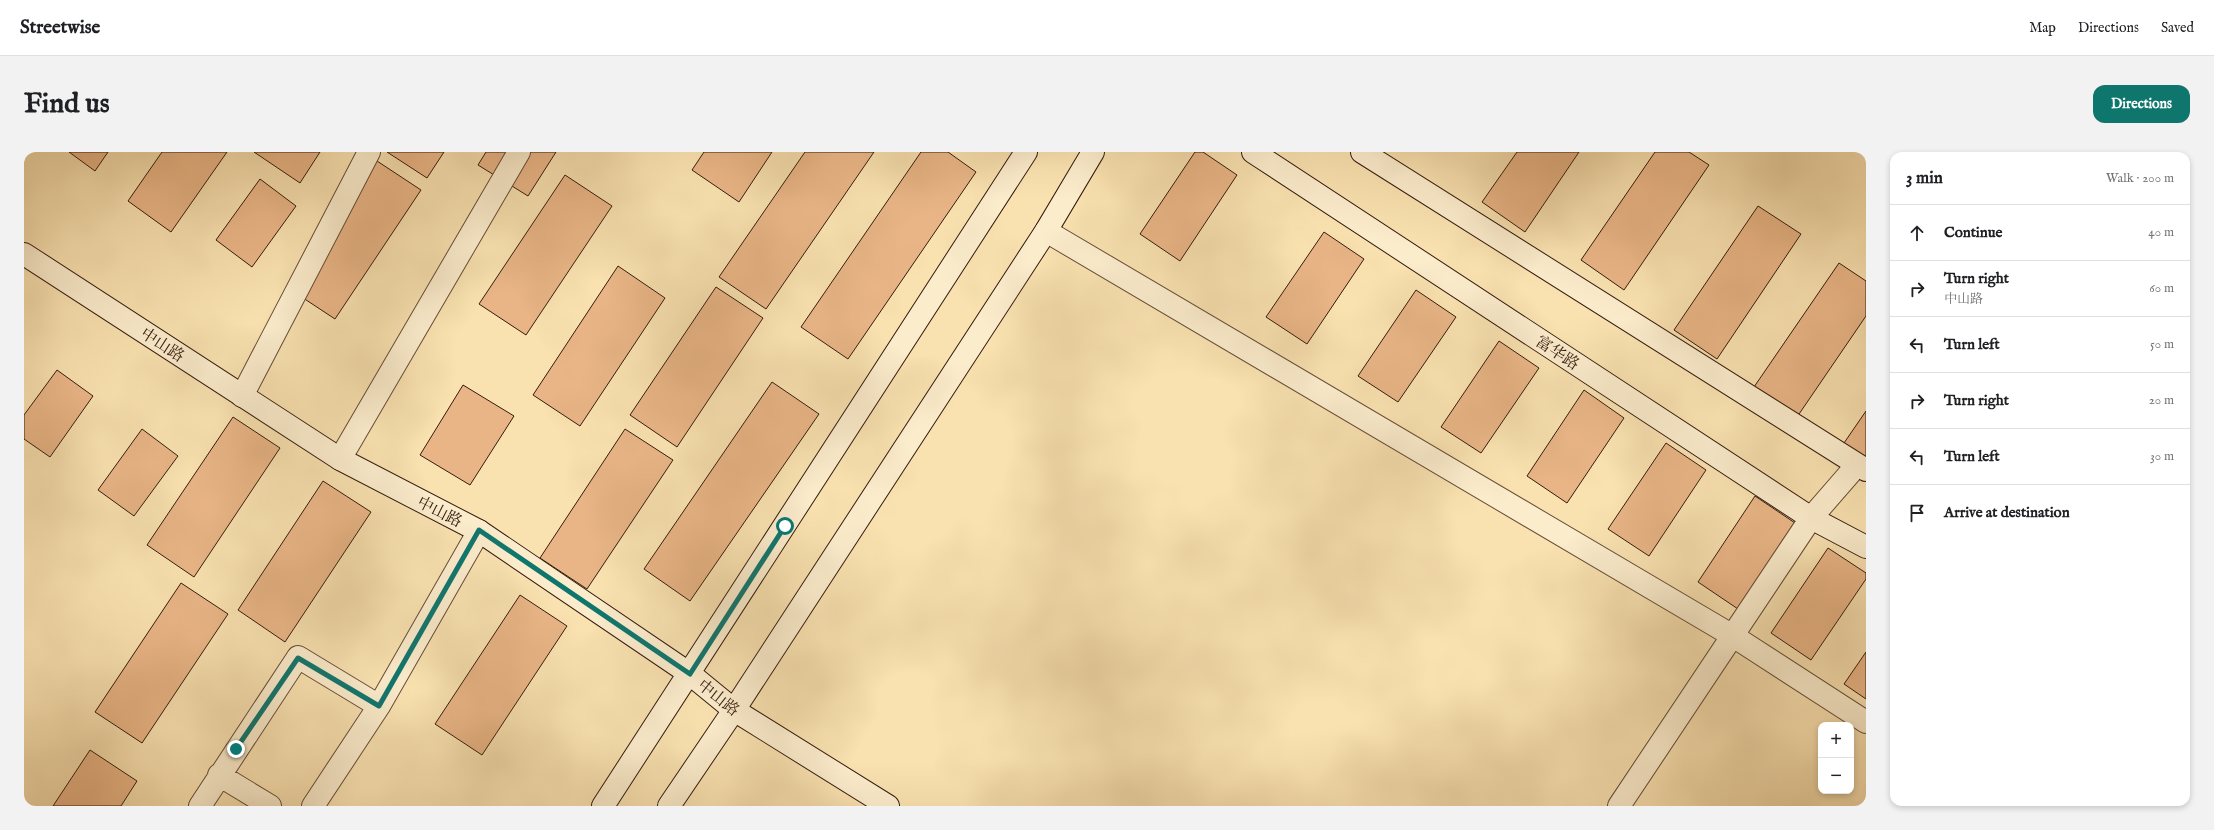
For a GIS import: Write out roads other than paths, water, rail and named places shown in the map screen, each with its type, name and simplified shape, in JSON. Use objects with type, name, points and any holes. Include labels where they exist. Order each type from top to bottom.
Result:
[{"type":"street","points":[[242,396],[369,152]]},
{"type":"street","points":[[340,459],[519,152]]},
{"type":"street","points":[[603,806],[690,674],[1026,152]]},
{"type":"street","points":[[669,806],[734,710],[1046,230],[1093,152]]},
{"type":"street","name":"富华路","points":[[1253,152],[1811,518],[1866,547]]},
{"type":"street","points":[[1362,152],[1862,468],[1811,518],[1619,806]]},
{"type":"street","points":[[1046,230],[1733,636],[1866,722]]},
{"type":"street","name":"中山路","points":[[24,254],[340,459],[479,530],[690,674],[734,710],[888,806]]},
{"type":"street","points":[[312,806],[379,706],[479,530]]},
{"type":"street","points":[[200,806],[219,775],[298,658],[379,706]]},
{"type":"street","points":[[219,775],[270,806]]}]
